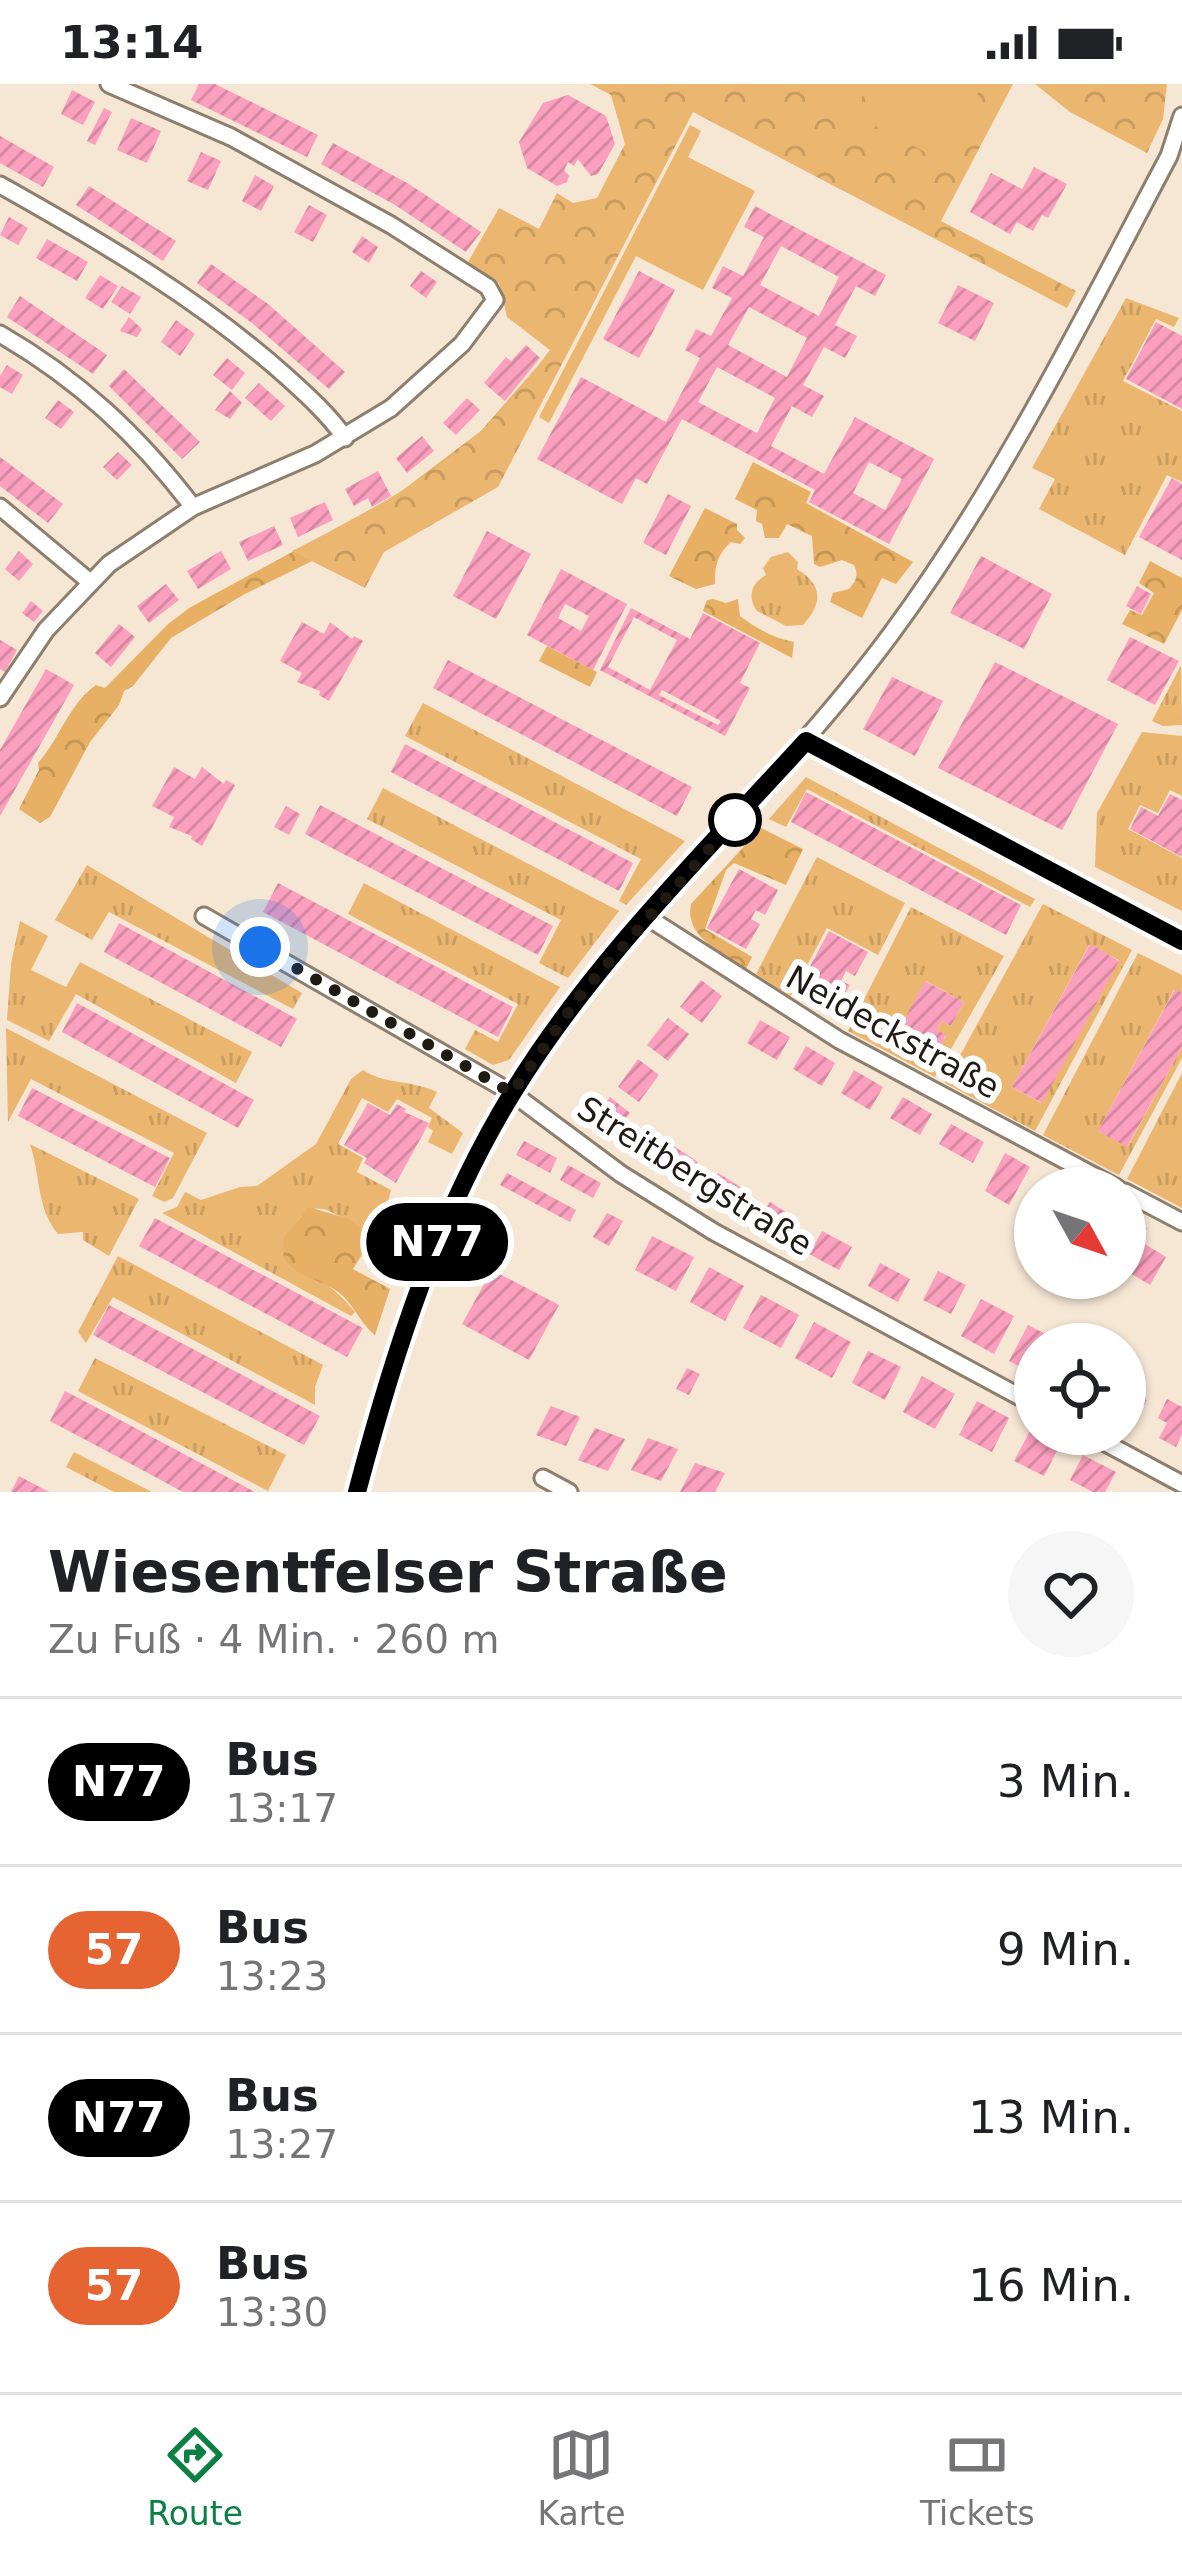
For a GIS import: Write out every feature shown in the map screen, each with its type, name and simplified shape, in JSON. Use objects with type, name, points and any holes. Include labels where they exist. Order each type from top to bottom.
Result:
[{"type":"street","points":[[0,698],[46,630],[90,582],[135,544],[193,507],[346,437],[391,408],[462,344],[494,304],[488,287],[391,225],[231,137],[109,84]]},
{"type":"street","points":[[357,1492],[393,1357],[442,1226],[512,1093],[582,993],[806,741],[926,585],[1000,468],[1168,156],[1182,116]]},
{"type":"street","points":[[0,185],[119,254],[255,349],[346,437]]},
{"type":"street","points":[[0,334],[92,396],[135,436],[193,507]]},
{"type":"street","points":[[0,507],[90,582]]},
{"type":"street","points":[[806,741],[1182,940]]},
{"type":"street","name":"Streitbergstraße","points":[[204,916],[512,1093],[621,1174],[714,1232],[1014,1394]]},
{"type":"street","name":"Neideckstraße","points":[[647,917],[838,1040],[1078,1167]]},
{"type":"street","name":"Neideckstraße","points":[[1146,1203],[1182,1222]]},
{"type":"street","points":[[1128,1455],[1182,1484]]},
{"type":"street","points":[[543,1478],[569,1492]]},
{"type":"green space","points":[[590,84],[1013,84],[941,221],[1076,291],[1067,308],[693,112],[498,487],[384,552],[365,588],[292,551],[392,497],[462,448],[501,410],[550,350],[507,317],[499,283],[468,262],[499,208],[539,229],[557,193],[573,203],[597,198],[625,144],[611,95]]},
{"type":"green space","points":[[825,84],[869,84],[848,124],[813,106]]},
{"type":"green space","points":[[895,84],[983,84],[942,161],[874,125]]},
{"type":"green space","points":[[1035,84],[1167,84],[1163,119],[1147,153],[1070,112]]},
{"type":"green space","points":[[690,125],[701,131],[688,157],[755,191],[703,290],[636,256],[549,423],[539,417]]},
{"type":"green space","points":[[1126,298],[1179,318],[1174,327],[1156,319],[1123,381],[1182,411],[1182,482],[1167,475],[1125,555],[1039,509],[1055,479],[1032,468]]},
{"type":"green space","points":[[536,368],[520,406],[312,561],[171,638],[124,691],[50,817],[40,823],[19,809],[38,763],[72,711],[96,685],[105,688],[189,608],[395,496],[481,431]]},
{"type":"green space","points":[[753,462],[811,492],[806,503],[913,562],[896,584],[882,578],[862,618],[830,602],[833,593],[853,583],[854,565],[842,560],[820,567],[814,564],[812,536],[787,524],[779,538],[765,538],[762,524],[756,521],[757,510],[735,499]]},
{"type":"green space","points":[[705,508],[737,524],[745,538],[740,544],[731,542],[722,552],[715,584],[696,589],[669,576]]},
{"type":"green space","points":[[788,552],[816,588],[817,602],[803,625],[786,626],[757,611],[752,601],[754,586],[766,575],[763,568],[771,557]]},
{"type":"green space","points":[[1150,561],[1182,578],[1182,610],[1164,644],[1122,624],[1130,610],[1142,615],[1154,593],[1139,583]]},
{"type":"green space","points":[[738,599],[740,616],[794,642],[792,658],[703,611],[707,600],[726,603]]},
{"type":"green space","points":[[547,646],[597,672],[590,687],[539,661]]},
{"type":"green space","points":[[1181,665],[1182,725],[1163,726],[1152,721]]},
{"type":"green space","points":[[423,703],[685,841],[626,905],[619,901],[641,859],[405,736]]},
{"type":"green space","points":[[1142,732],[1182,736],[1182,796],[1170,790],[1158,813],[1140,805],[1128,829],[1182,858],[1182,911],[1095,867],[1097,813]]},
{"type":"green space","points":[[806,777],[1035,899],[1030,907],[807,789],[786,827],[769,819]]},
{"type":"green space","points":[[383,788],[619,911],[568,978],[539,963],[561,920],[367,819]]},
{"type":"green space","points":[[761,828],[803,849],[786,885],[734,863],[726,870],[705,929],[752,957],[746,969],[699,935],[690,916],[691,904]]},
{"type":"green space","points":[[817,857],[905,903],[878,955],[827,928],[790,997],[756,974]]},
{"type":"green space","points":[[87,865],[302,993],[293,1009],[109,912],[92,940],[55,920]]},
{"type":"green space","points":[[364,883],[560,987],[509,1060],[493,1065],[465,1049],[475,1030],[498,1042],[518,1004],[348,914]]},
{"type":"green space","points":[[1043,904],[1132,950],[1035,1131],[945,1083]],"holes":[[[1089,945],[1119,960],[1041,1103],[1012,1087]]]},
{"type":"green space","points":[[911,907],[1004,956],[935,1077],[848,1031]],"holes":[[[926,981],[964,1002],[951,1026],[942,1021],[937,1030],[946,1036],[932,1060],[894,1039]]]},
{"type":"green space","points":[[20,921],[48,936],[31,970],[66,987],[80,962],[252,1052],[236,1083],[76,994],[49,1041],[7,1020]]},
{"type":"green space","points":[[1138,953],[1182,975],[1182,993],[1174,990],[1098,1131],[1128,1146],[1182,1047],[1182,1058],[1123,1167],[1104,1167],[1043,1135]]},
{"type":"green space","points":[[6,1028],[207,1133],[173,1198],[164,1202],[152,1196],[174,1153],[31,1079],[8,1122]]},
{"type":"green space","points":[[363,1070],[437,1092],[429,1108],[463,1133],[452,1154],[428,1142],[432,1118],[397,1099],[388,1112],[362,1098],[338,1144],[363,1158],[357,1172],[391,1190],[385,1212],[370,1212],[375,1231],[370,1236],[332,1212],[314,1209],[305,1213],[290,1232],[283,1259],[333,1290],[355,1312],[351,1316],[162,1213],[177,1207],[185,1192],[201,1200],[257,1186],[316,1144],[351,1079]]},
{"type":"green space","points":[[1182,1073],[1182,1208],[1146,1189],[1146,1167],[1133,1167]]},
{"type":"green space","points":[[30,1144],[139,1199],[109,1256],[83,1240],[83,1232],[58,1234],[42,1202]]},
{"type":"green space","points":[[309,1207],[349,1219],[370,1236],[375,1231],[368,1219],[370,1212],[390,1212],[400,1218],[397,1225],[413,1233],[397,1272],[363,1253],[353,1269],[390,1289],[375,1335],[343,1296],[283,1259],[284,1237]]},
{"type":"green space","points":[[118,1256],[323,1365],[315,1405],[113,1297],[86,1343],[78,1332]]},
{"type":"green space","points":[[95,1358],[286,1455],[268,1491],[78,1391]]},
{"type":"green space","points":[[74,1452],[152,1492],[114,1492],[66,1467]]},
{"type":"building","points":[[199,84],[215,84],[318,135],[307,157],[191,100]]},
{"type":"building","points":[[72,90],[95,102],[83,125],[61,114]]},
{"type":"building","points":[[568,95],[606,116],[615,144],[598,174],[591,176],[578,159],[574,166],[568,162],[567,182],[557,186],[527,168],[519,142],[543,103]]},
{"type":"building","points":[[104,108],[112,112],[95,145],[87,141]]},
{"type":"building","points":[[131,118],[161,131],[147,163],[117,150]]},
{"type":"building","points":[[0,136],[54,167],[43,187],[0,163]]},
{"type":"building","points":[[333,143],[409,184],[481,232],[466,252],[321,164]]},
{"type":"building","points":[[201,152],[221,161],[208,190],[187,181]]},
{"type":"building","points":[[1034,167],[1067,184],[1048,218],[1042,215],[1033,231],[1017,222],[1010,234],[970,212],[991,173],[1022,189]]},
{"type":"building","points":[[255,175],[274,186],[261,211],[242,201]]},
{"type":"building","points":[[89,186],[176,241],[163,261],[76,205]]},
{"type":"building","points":[[309,205],[327,215],[313,242],[294,232]]},
{"type":"building","points":[[755,206],[886,275],[875,296],[856,286],[835,325],[857,336],[845,358],[824,347],[803,385],[824,396],[812,417],[792,406],[771,446],[824,474],[855,417],[934,459],[889,544],[809,502],[815,490],[682,419],[647,484],[636,478],[622,504],[537,459],[581,377],[666,422],[700,358],[685,350],[696,329],[711,336],[732,298],[712,288],[723,266],[743,276],[764,237],[744,227]],"holes":[[[781,246],[839,277],[819,316],[760,285]],[[749,307],[807,338],[787,377],[728,345]],[[717,367],[775,398],[757,433],[698,402]],[[869,462],[902,479],[885,510],[853,493]]]},
{"type":"building","points":[[9,217],[28,228],[18,245],[0,235]]},
{"type":"building","points":[[362,236],[378,247],[369,263],[352,252]]},
{"type":"building","points":[[47,239],[88,262],[77,281],[36,258]]},
{"type":"building","points":[[211,264],[268,304],[345,372],[329,389],[197,283]]},
{"type":"building","points":[[421,271],[437,282],[426,298],[410,286]]},
{"type":"building","points":[[639,271],[675,290],[639,358],[603,339]]},
{"type":"building","points":[[100,275],[118,286],[103,309],[85,298]]},
{"type":"building","points":[[958,285],[994,303],[975,341],[938,323]]},
{"type":"building","points":[[122,286],[141,297],[130,314],[111,302]]},
{"type":"building","points":[[20,296],[107,355],[93,374],[7,317]]},
{"type":"building","points":[[129,317],[142,329],[137,337],[120,331]]},
{"type":"building","points":[[176,320],[195,334],[180,356],[161,342]]},
{"type":"building","points":[[1156,322],[1182,336],[1182,409],[1126,379]]},
{"type":"building","points":[[526,345],[540,358],[505,401],[484,383],[506,357],[511,361]]},
{"type":"building","points":[[227,358],[245,373],[232,390],[213,375]]},
{"type":"building","points":[[7,365],[23,375],[12,394],[0,387]]},
{"type":"building","points":[[124,369],[200,442],[182,459],[109,386]]},
{"type":"building","points":[[259,383],[285,406],[271,421],[245,398]]},
{"type":"building","points":[[230,391],[242,403],[230,419],[215,410]]},
{"type":"building","points":[[467,398],[480,410],[456,435],[443,423]]},
{"type":"building","points":[[58,400],[74,412],[61,429],[45,418]]},
{"type":"building","points":[[422,436],[434,451],[407,473],[396,458]]},
{"type":"building","points":[[118,452],[132,465],[117,480],[103,467]]},
{"type":"building","points":[[0,457],[63,504],[48,523],[0,486]]},
{"type":"building","points":[[378,471],[391,496],[372,507],[368,498],[354,506],[345,489]]},
{"type":"building","points":[[1172,478],[1182,484],[1182,560],[1139,537]]},
{"type":"building","points":[[668,494],[691,506],[666,555],[643,543]]},
{"type":"building","points":[[325,502],[333,520],[298,537],[290,518]]},
{"type":"building","points":[[274,526],[283,545],[248,561],[239,542]]},
{"type":"building","points":[[487,531],[531,554],[496,619],[453,596]]},
{"type":"building","points":[[19,551],[33,564],[19,581],[5,569]]},
{"type":"building","points":[[221,551],[231,569],[198,589],[187,571]]},
{"type":"building","points":[[981,556],[1052,594],[1024,649],[950,613]]},
{"type":"building","points":[[561,569],[627,604],[593,670],[527,635]],"holes":[[[565,604],[589,616],[581,631],[558,618]]]},
{"type":"building","points":[[166,584],[179,600],[149,623],[137,606]]},
{"type":"building","points":[[1137,586],[1151,594],[1141,614],[1126,606]]},
{"type":"building","points":[[31,601],[43,611],[34,622],[22,613]]},
{"type":"building","points":[[631,608],[690,639],[703,613],[760,643],[740,683],[750,688],[725,736],[600,670]],"holes":[[[634,617],[677,640],[650,690],[608,667]],[[662,690],[721,721],[718,725],[659,695]]]},
{"type":"building","points":[[302,622],[324,634],[330,622],[352,639],[363,641],[329,701],[320,691],[297,682],[302,673],[280,661]]},
{"type":"building","points":[[119,624],[135,637],[111,667],[95,653]]},
{"type":"building","points":[[1130,637],[1179,661],[1155,705],[1107,680]]},
{"type":"building","points":[[0,640],[17,650],[5,672],[0,669]]},
{"type":"building","points":[[448,660],[692,787],[677,816],[433,688]]},
{"type":"building","points":[[995,662],[1118,724],[1062,830],[938,768]]},
{"type":"building","points":[[46,669],[74,685],[0,816],[0,750]]},
{"type":"building","points":[[892,677],[943,701],[915,756],[863,729]]},
{"type":"building","points":[[405,744],[633,863],[619,891],[391,772]]},
{"type":"building","points":[[174,767],[195,779],[202,767],[224,784],[226,780],[235,785],[202,846],[192,836],[169,827],[174,817],[152,806]]},
{"type":"building","points":[[806,792],[1021,905],[1006,935],[791,822]]},
{"type":"building","points":[[1170,794],[1182,800],[1182,857],[1130,829],[1141,807],[1158,816]]},
{"type":"building","points":[[320,805],[553,926],[538,955],[305,834]]},
{"type":"building","points":[[286,806],[300,814],[289,835],[274,827]]},
{"type":"building","points":[[739,869],[778,890],[765,915],[756,910],[751,919],[760,924],[746,949],[707,928]]},
{"type":"building","points":[[278,883],[513,1007],[498,1037],[263,912]]},
{"type":"building","points":[[119,923],[297,1019],[281,1047],[104,952]]},
{"type":"building","points":[[829,931],[868,952],[855,976],[846,971],[841,981],[850,985],[836,1010],[798,989]]},
{"type":"building","points":[[1090,944],[1119,961],[1042,1103],[1012,1087]]},
{"type":"building","points":[[701,980],[722,996],[702,1023],[680,1007]]},
{"type":"building","points":[[925,981],[964,1002],[951,1026],[942,1021],[937,1030],[946,1035],[933,1060],[894,1039]]},
{"type":"building","points":[[1175,989],[1182,993],[1182,1047],[1127,1147],[1098,1131]]},
{"type":"building","points":[[77,1003],[254,1100],[238,1128],[62,1032]]},
{"type":"building","points":[[668,1018],[689,1034],[668,1061],[647,1045]]},
{"type":"building","points":[[760,1020],[790,1037],[777,1060],[747,1043]]},
{"type":"building","points":[[806,1046],[835,1063],[822,1086],[793,1069]]},
{"type":"building","points":[[638,1059],[659,1075],[639,1102],[618,1087]]},
{"type":"building","points":[[854,1070],[883,1087],[870,1110],[841,1093]]},
{"type":"building","points":[[32,1088],[170,1158],[155,1187],[18,1116]]},
{"type":"building","points":[[610,1097],[630,1113],[613,1136],[592,1120]]},
{"type":"building","points":[[903,1097],[932,1114],[920,1135],[890,1118]]},
{"type":"building","points":[[368,1103],[390,1115],[397,1104],[429,1123],[396,1183],[344,1145]]},
{"type":"building","points":[[951,1124],[984,1142],[973,1163],[939,1144]]},
{"type":"building","points":[[524,1141],[557,1158],[550,1173],[516,1155]]},
{"type":"building","points":[[669,1143],[698,1162],[683,1184],[655,1166]]},
{"type":"building","points":[[1005,1153],[1030,1167],[1014,1167],[1014,1196],[1009,1205],[985,1191]]},
{"type":"building","points":[[568,1165],[601,1183],[593,1198],[560,1180]]},
{"type":"building","points":[[507,1173],[576,1210],[570,1222],[500,1185]]},
{"type":"building","points":[[718,1173],[747,1191],[733,1213],[704,1195]]},
{"type":"building","points":[[770,1202],[798,1220],[784,1242],[756,1224]]},
{"type":"building","points":[[607,1213],[623,1221],[609,1246],[593,1237]]},
{"type":"building","points":[[155,1218],[363,1328],[347,1357],[139,1246]]},
{"type":"building","points":[[486,1226],[501,1235],[491,1254],[475,1246]]},
{"type":"building","points":[[822,1231],[852,1247],[839,1270],[809,1254]]},
{"type":"building","points":[[652,1236],[694,1257],[676,1291],[635,1270]]},
{"type":"building","points":[[1146,1245],[1166,1257],[1150,1285],[1146,1283]]},
{"type":"building","points":[[880,1263],[910,1279],[898,1302],[868,1286]]},
{"type":"building","points":[[709,1267],[744,1286],[725,1321],[690,1302]]},
{"type":"building","points":[[492,1270],[559,1305],[529,1360],[462,1324]]},
{"type":"building","points":[[938,1271],[966,1285],[951,1314],[923,1300]]},
{"type":"building","points":[[761,1295],[799,1315],[781,1348],[743,1328]]},
{"type":"building","points":[[981,1299],[1014,1316],[994,1354],[961,1336]]},
{"type":"building","points":[[109,1305],[320,1416],[304,1445],[93,1335]]},
{"type":"building","points":[[814,1322],[851,1342],[832,1378],[795,1358]]},
{"type":"building","points":[[868,1351],[901,1367],[885,1400],[852,1383]]},
{"type":"building","points":[[687,1368],[700,1374],[689,1395],[676,1389]]},
{"type":"building","points":[[922,1376],[955,1394],[935,1429],[903,1412]]},
{"type":"building","points":[[65,1391],[255,1492],[183,1492],[50,1421]]},
{"type":"building","points":[[1167,1399],[1182,1407],[1182,1434],[1176,1447],[1159,1438],[1167,1423],[1158,1418]]},
{"type":"building","points":[[977,1401],[1009,1418],[992,1452],[959,1435]]},
{"type":"building","points":[[551,1406],[580,1417],[566,1446],[536,1435]]},
{"type":"building","points":[[595,1428],[625,1439],[608,1471],[578,1460]]},
{"type":"building","points":[[648,1438],[678,1449],[661,1481],[631,1470]]},
{"type":"building","points":[[1017,1455],[1055,1455],[1044,1476],[1014,1461]]},
{"type":"building","points":[[1083,1455],[1116,1472],[1105,1492],[1093,1492],[1070,1480]]},
{"type":"building","points":[[695,1463],[725,1473],[715,1492],[680,1492]]},
{"type":"building","points":[[19,1476],[49,1492],[11,1492]]},
{"type":"bus line","name":"N77","points":[[357,1492],[389,1369],[442,1226],[512,1093],[582,993],[806,741],[1182,941]]},
{"type":"route","points":[[260,947],[512,1093],[582,993],[742,812],[735,820]]}]
